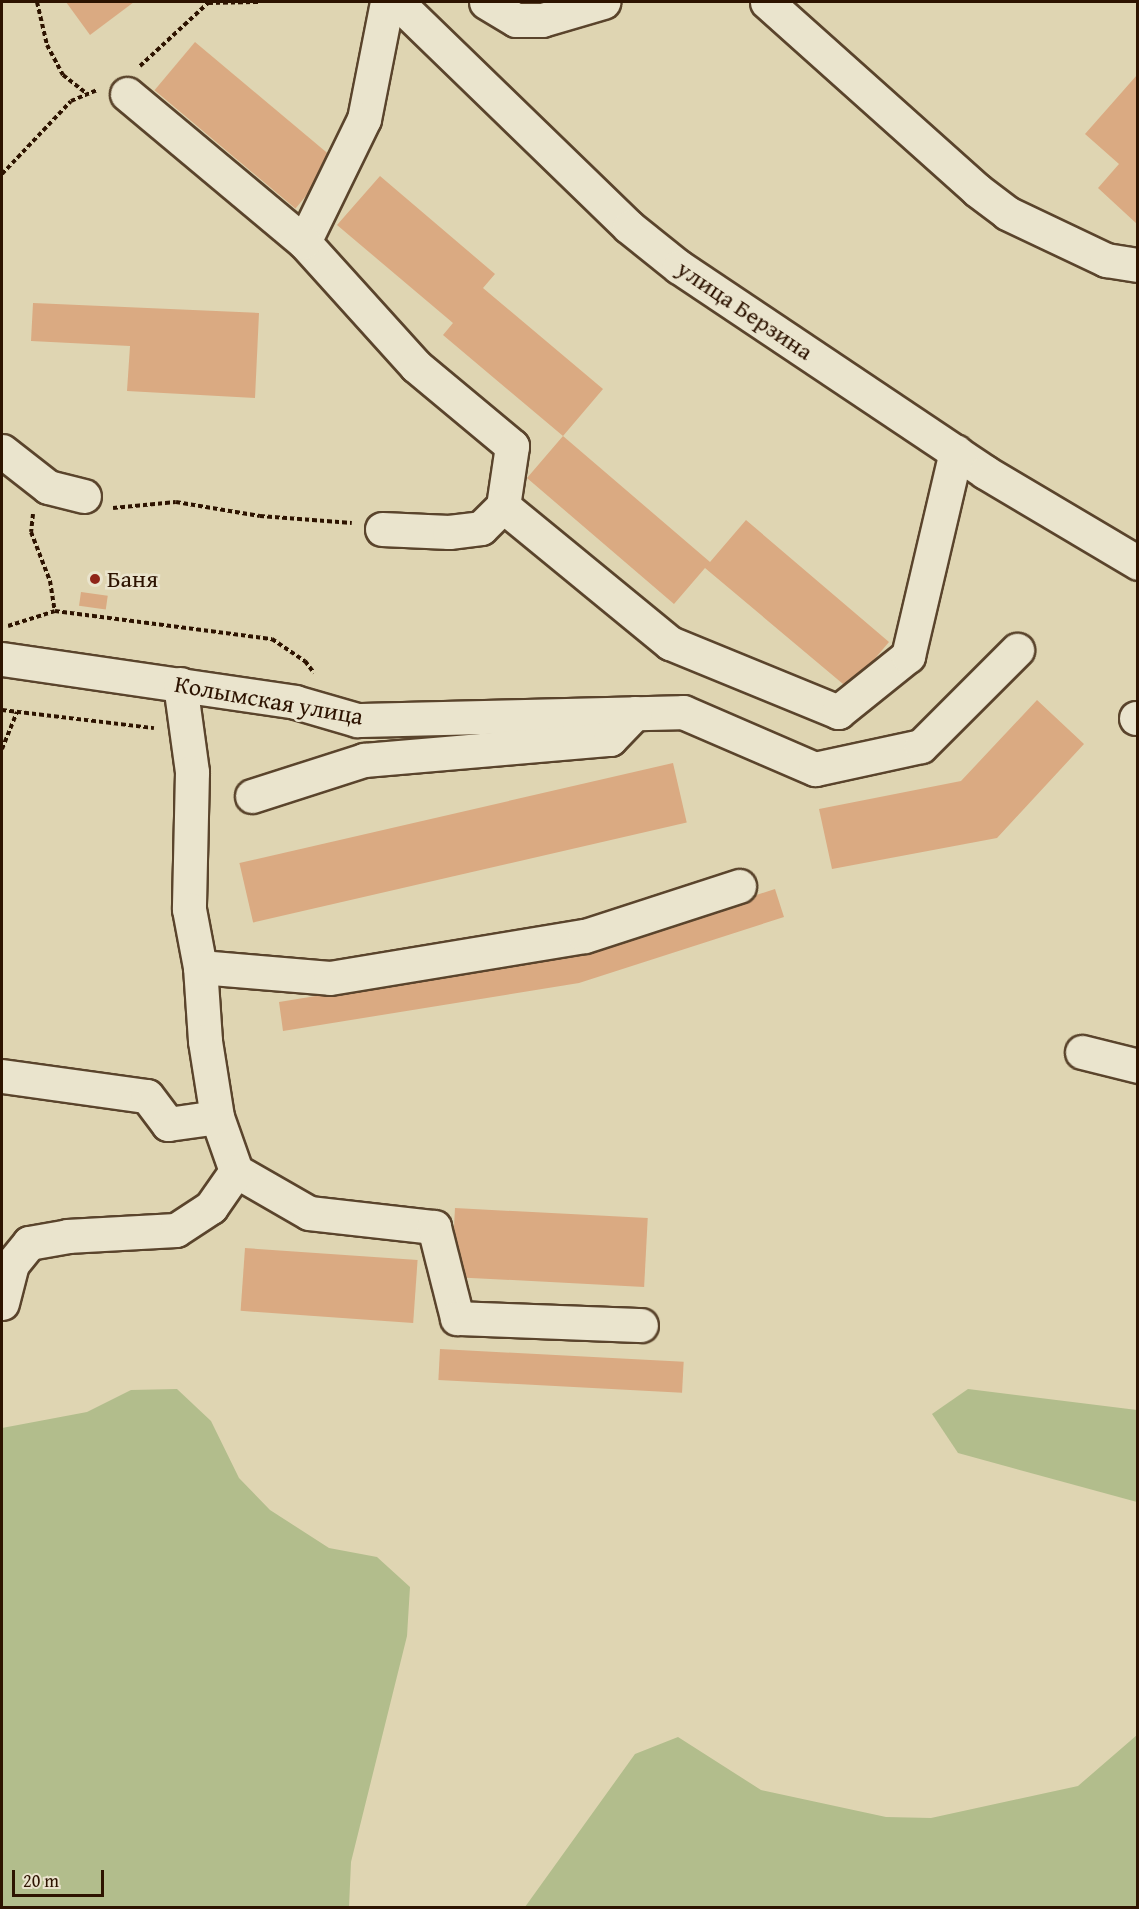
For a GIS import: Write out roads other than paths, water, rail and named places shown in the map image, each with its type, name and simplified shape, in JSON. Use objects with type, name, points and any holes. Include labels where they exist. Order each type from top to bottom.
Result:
[{"type":"street","points":[[304,242],[364,119],[387,2]]},
{"type":"street","name":"улица Берзина","points":[[397,2],[629,227],[679,267],[956,452],[1137,563]]},
{"type":"street","points":[[486,2],[516,20],[542,20],[603,2]]},
{"type":"street","points":[[767,2],[977,190],[1007,213],[1106,260],[1137,265]]},
{"type":"street","points":[[124,82],[304,242],[416,366],[512,446],[503,506],[481,528],[449,532],[382,529]]},
{"type":"street","points":[[2,452],[48,487],[84,496]]},
{"type":"street","points":[[503,506],[670,643],[838,712],[908,656],[956,452]]},
{"type":"street","name":"Колымская улица","points":[[2,659],[295,702],[357,720],[683,712],[814,769],[921,746],[1017,650]]},
{"type":"street","points":[[180,684],[192,772],[189,909],[200,967],[205,1041],[217,1117],[236,1171],[309,1213],[434,1227],[457,1318],[641,1325]]},
{"type":"street","points":[[252,796],[364,760],[610,739],[635,713]]},
{"type":"street","points":[[200,967],[330,978],[585,936],[739,886]]},
{"type":"street","points":[[1082,1052],[1137,1066]]},
{"type":"street","points":[[2,1076],[147,1096],[168,1124],[217,1117]]},
{"type":"street","points":[[2,1303],[12,1263],[11,1245],[67,1236],[176,1230],[211,1207],[236,1171]]},
{"type":"place","name":"Баня","points":[[95,579]]}]
